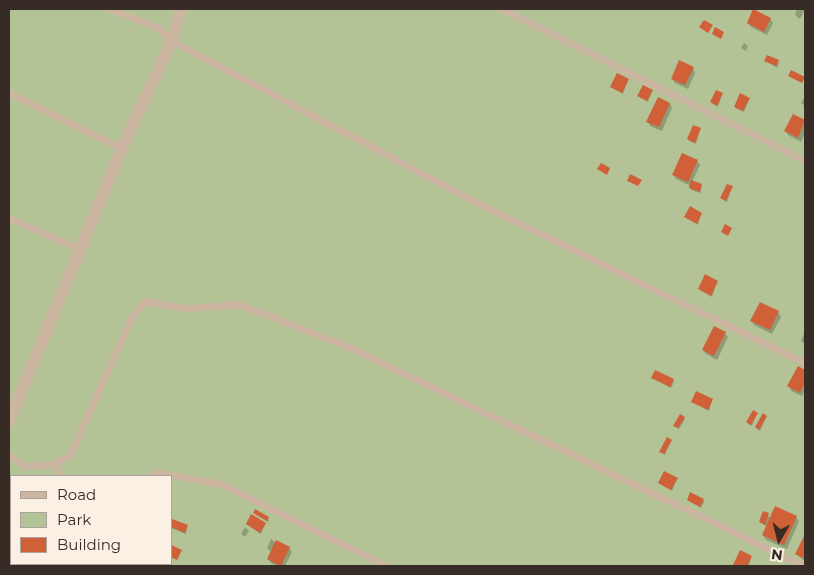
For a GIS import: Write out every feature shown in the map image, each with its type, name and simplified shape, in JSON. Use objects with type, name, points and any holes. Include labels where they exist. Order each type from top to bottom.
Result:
[{"type":"street","points":[[9,420],[11,404],[80,249],[122,148],[172,40],[181,9]]},
{"type":"lane","points":[[110,9],[156,27],[172,40],[474,201],[805,363]]},
{"type":"lane","points":[[502,9],[805,161]]},
{"type":"lane","points":[[9,94],[122,148]]},
{"type":"lane","points":[[9,218],[80,249]]},
{"type":"lane","points":[[9,456],[25,466],[55,464],[70,454],[130,320],[144,301],[187,308],[239,304],[351,348],[804,566]]},
{"type":"lane","points":[[55,464],[60,475]]},
{"type":"lane","points":[[152,475],[155,472],[172,475]]},
{"type":"lane","points":[[172,475],[221,484],[387,566]]},
{"type":"green space","points":[[9,9],[805,9],[805,566],[9,566]]},
{"type":"building","points":[[753,9],[771,18],[764,32],[747,23]]},
{"type":"building","points":[[704,20],[713,25],[708,33],[699,27]]},
{"type":"building","points":[[715,27],[724,32],[721,39],[712,34]]},
{"type":"building","points":[[767,55],[779,60],[776,66],[764,61]]},
{"type":"building","points":[[679,60],[694,67],[685,85],[671,79]]},
{"type":"building","points":[[791,70],[805,77],[802,83],[788,76]]},
{"type":"building","points":[[617,73],[629,79],[622,93],[610,87]]},
{"type":"building","points":[[643,85],[653,90],[647,101],[637,96]]},
{"type":"building","points":[[716,90],[723,93],[717,106],[710,102]]},
{"type":"building","points":[[740,93],[750,98],[743,111],[734,107]]},
{"type":"building","points":[[658,97],[670,103],[659,127],[646,122]]},
{"type":"building","points":[[793,114],[805,120],[798,138],[784,131]]},
{"type":"building","points":[[693,125],[701,128],[695,143],[687,139]]},
{"type":"building","points":[[682,153],[698,160],[688,182],[672,175]]},
{"type":"building","points":[[601,163],[610,168],[607,175],[597,169]]},
{"type":"building","points":[[630,174],[642,180],[638,186],[627,181]]},
{"type":"building","points":[[691,180],[702,184],[700,192],[689,188]]},
{"type":"building","points":[[727,184],[733,186],[726,201],[720,198]]},
{"type":"building","points":[[690,206],[702,213],[697,224],[684,217]]},
{"type":"building","points":[[725,224],[732,228],[728,236],[721,232]]},
{"type":"building","points":[[705,274],[718,281],[711,296],[698,289]]},
{"type":"building","points":[[760,302],[779,311],[770,330],[750,321]]},
{"type":"building","points":[[714,326],[726,332],[714,356],[702,350]]},
{"type":"building","points":[[798,366],[805,370],[805,382],[800,393],[787,386]]},
{"type":"building","points":[[655,370],[674,379],[670,387],[651,378]]},
{"type":"building","points":[[696,391],[713,399],[708,410],[691,402]]},
{"type":"building","points":[[753,410],[758,413],[751,425],[746,422]]},
{"type":"building","points":[[763,413],[767,416],[759,430],[755,427]]},
{"type":"building","points":[[680,414],[685,417],[678,428],[673,426]]},
{"type":"building","points":[[667,437],[672,440],[664,454],[659,452]]},
{"type":"building","points":[[664,471],[678,478],[671,490],[658,483]]},
{"type":"building","points":[[690,492],[704,499],[700,507],[687,500]]},
{"type":"building","points":[[775,506],[797,516],[784,545],[762,535]]},
{"type":"building","points":[[255,509],[269,517],[267,521],[253,513]]},
{"type":"building","points":[[763,511],[769,513],[765,525],[759,522]]},
{"type":"building","points":[[251,514],[266,523],[260,533],[246,524]]},
{"type":"building","points":[[172,519],[188,525],[185,533],[172,527]]},
{"type":"building","points":[[805,534],[805,559],[795,554]]},
{"type":"building","points":[[276,540],[290,547],[281,566],[267,559]]},
{"type":"building","points":[[172,545],[182,550],[177,560],[172,558]]},
{"type":"building","points":[[740,550],[752,556],[747,566],[733,565]]}]
